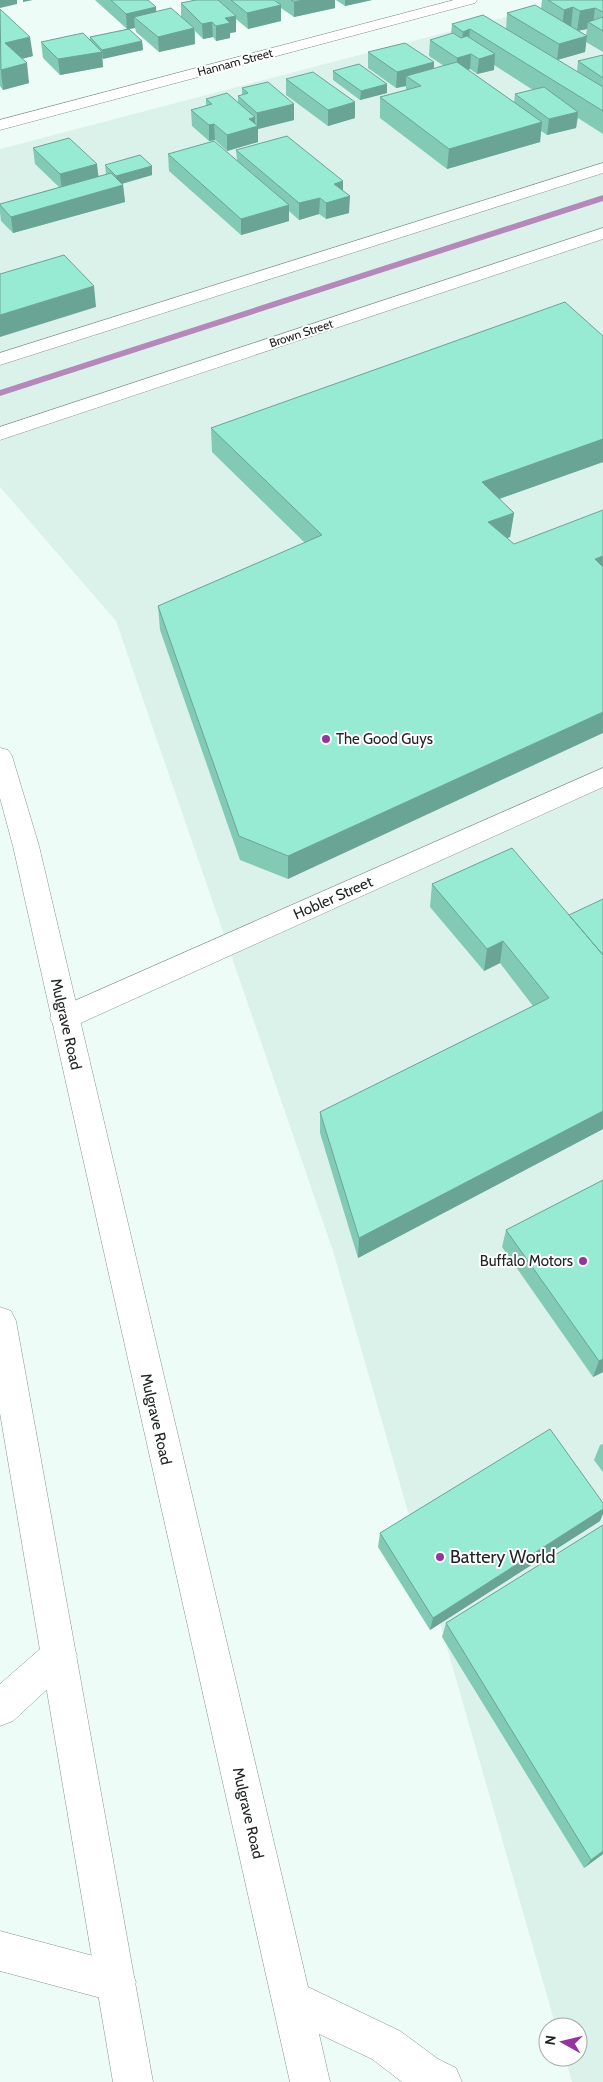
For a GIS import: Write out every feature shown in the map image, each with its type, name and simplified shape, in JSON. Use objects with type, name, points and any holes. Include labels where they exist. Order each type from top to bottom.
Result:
[{"type":"street","name":"Hannam Street","points":[[0,125],[470,0]]},
{"type":"street","points":[[0,359],[603,168]]},
{"type":"street","name":"Brown Street","points":[[0,434],[603,233]]},
{"type":"street","name":"Mulgrave Road","points":[[0,756],[26,846],[310,2082]]},
{"type":"street","name":"Hobler Street","points":[[64,1018],[603,777]]},
{"type":"street","points":[[0,1321],[133,2082]]},
{"type":"street","points":[[0,1708],[58,1655]]},
{"type":"street","points":[[0,1951],[116,1982]]},
{"type":"street","points":[[292,2000],[386,2045],[424,2072],[442,2082]]},
{"type":"shaded area","points":[[570,0],[603,0],[603,2082],[572,2082],[568,2067],[588,2067],[588,2017],[553,2017],[333,1251],[116,621],[0,487],[0,149]]},
{"type":"building","points":[[111,0],[148,0],[156,7],[126,14]]},
{"type":"building","points":[[196,0],[218,0],[236,16],[225,18],[230,23],[216,26],[212,22],[202,24],[181,3]]},
{"type":"building","points":[[231,0],[274,0],[281,5],[247,13]]},
{"type":"building","points":[[548,0],[603,0],[603,12],[595,8],[580,11],[573,7],[564,10]]},
{"type":"building","points":[[535,5],[587,36],[559,44],[507,13]]},
{"type":"building","points":[[171,8],[194,28],[158,37],[134,17]]},
{"type":"building","points":[[0,9],[30,37],[5,43],[27,63],[1,70]]},
{"type":"building","points":[[483,15],[603,87],[603,111],[470,29],[463,32],[452,24]]},
{"type":"building","points":[[603,17],[603,31],[588,22]]},
{"type":"building","points":[[129,29],[142,41],[102,50],[90,37]]},
{"type":"building","points":[[83,33],[102,52],[58,59],[41,42]]},
{"type":"building","points":[[453,33],[461,38],[467,36],[495,54],[479,59],[471,54],[457,58],[430,40]]},
{"type":"building","points":[[405,43],[434,62],[397,72],[368,52]]},
{"type":"building","points":[[603,55],[603,78],[578,61]]},
{"type":"building","points":[[457,62],[542,122],[449,149],[380,97],[421,86],[406,76]]},
{"type":"building","points":[[359,64],[387,84],[361,91],[333,71]]},
{"type":"building","points":[[313,72],[355,102],[328,110],[286,79]]},
{"type":"building","points":[[268,82],[294,104],[257,113],[238,96],[248,93],[242,88]]},
{"type":"building","points":[[544,87],[578,112],[549,119],[515,94]]},
{"type":"building","points":[[227,93],[255,117],[249,119],[258,126],[227,135],[214,124],[209,125],[191,110],[212,104],[206,99]]},
{"type":"building","points":[[287,136],[343,181],[334,184],[350,196],[326,203],[320,198],[299,203],[236,150]]},
{"type":"building","points":[[69,138],[97,164],[60,174],[33,148]]},
{"type":"building","points":[[214,141],[289,205],[241,219],[168,154]]},
{"type":"building","points":[[140,155],[152,166],[116,176],[105,165]]},
{"type":"building","points":[[111,173],[123,185],[11,217],[0,205],[0,204]]},
{"type":"building","points":[[64,255],[94,286],[0,315],[0,274]]},
{"type":"building","points":[[565,302],[603,336],[603,439],[482,482],[514,513],[488,522],[514,544],[603,510],[603,556],[595,559],[603,567],[603,712],[288,856],[239,836],[158,606],[322,535],[211,428]]},
{"type":"building","points":[[512,848],[603,955],[603,1111],[359,1238],[320,1112],[549,998],[503,941],[487,949],[432,884]]},
{"type":"building","points":[[603,899],[603,955],[569,915]]},
{"type":"building","points":[[603,1180],[603,1359],[599,1361],[506,1230]]},
{"type":"building","points":[[550,1429],[603,1503],[603,1509],[433,1618],[380,1533]]},
{"type":"building","points":[[603,1525],[603,1851],[591,1860],[446,1623]]},
{"type":"waterway","points":[[0,393],[603,198]]},
{"type":"place","name":"The Good Guys","points":[[326,739]]},
{"type":"place","name":"Buffalo Motors","points":[[583,1261]]},
{"type":"place","name":"Battery World","points":[[440,1557]]}]
